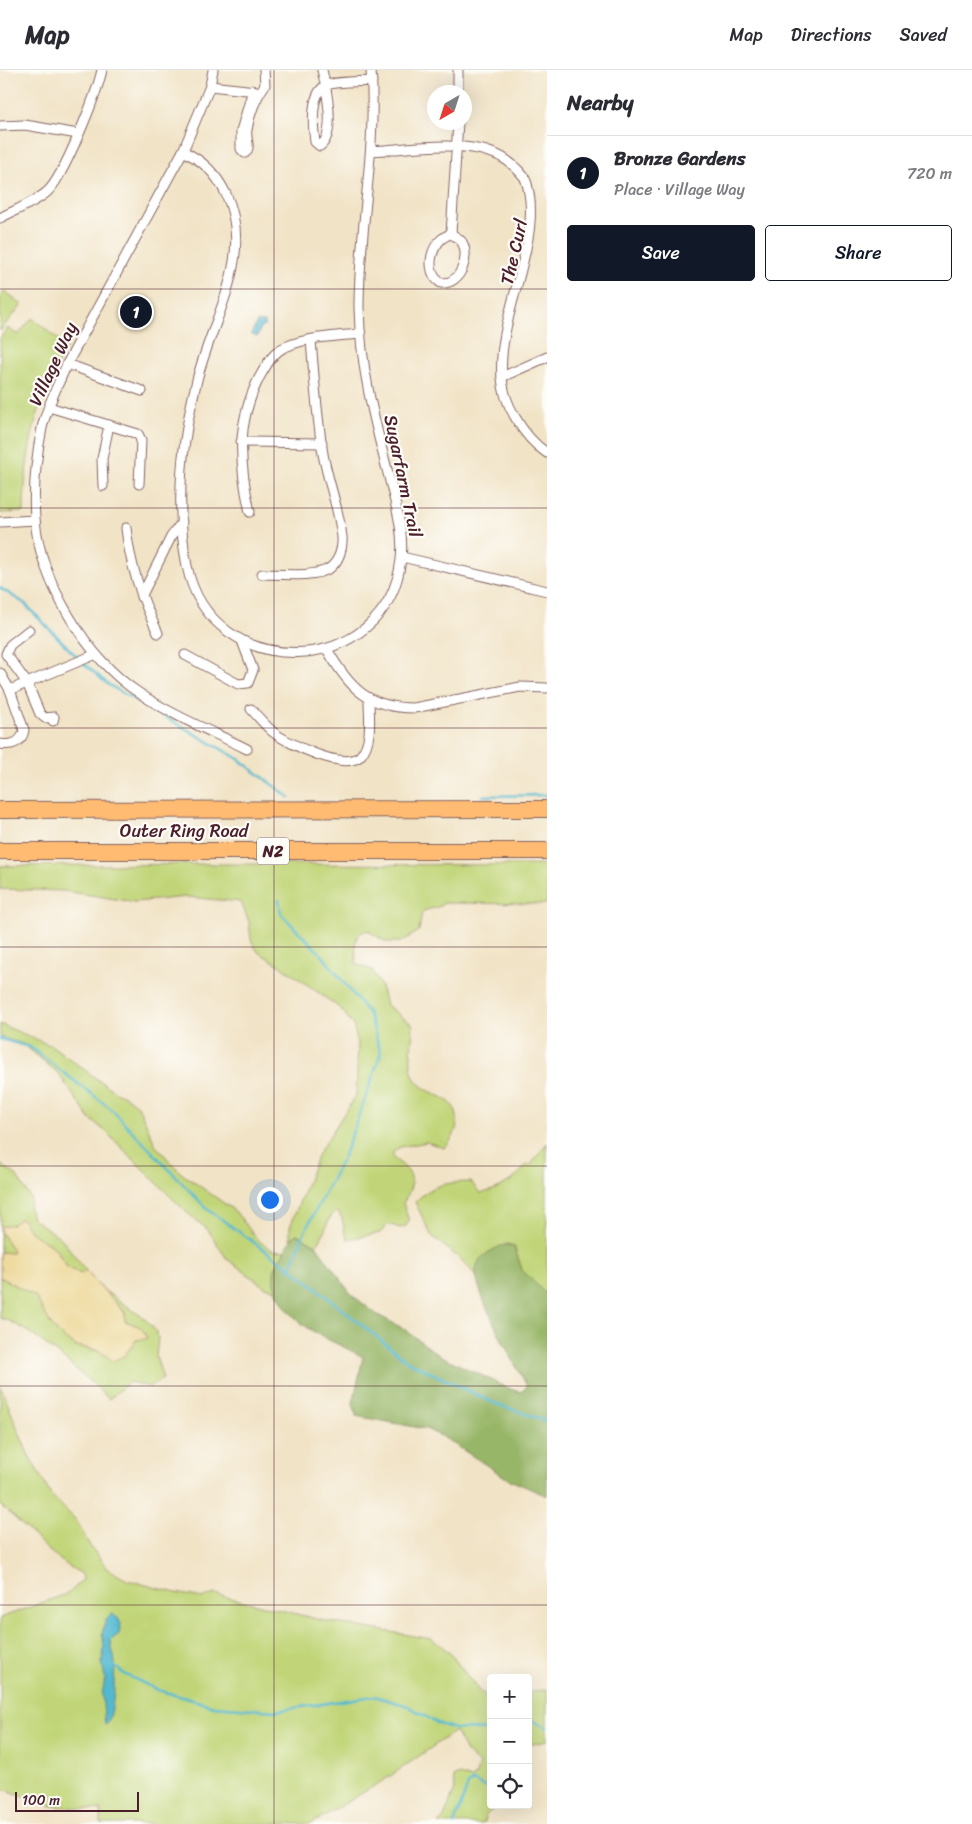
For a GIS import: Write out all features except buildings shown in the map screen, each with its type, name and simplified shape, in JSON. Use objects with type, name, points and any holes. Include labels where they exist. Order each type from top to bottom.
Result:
[{"type":"highway","name":"Outer Ring Road","points":[[0,810],[547,809]]},
{"type":"highway","name":"Outer Ring Road","points":[[0,851],[547,851]]},
{"type":"street","points":[[0,218],[37,199],[50,188],[63,168],[78,134],[102,70]]},
{"type":"street","name":"Village Way","points":[[213,70],[210,86],[183,150],[67,364],[49,407],[42,426],[37,460],[34,486],[35,520],[44,557],[58,594],[70,619],[94,655],[138,693],[173,713],[247,749]]},
{"type":"street","points":[[256,91],[247,129],[249,147],[245,153],[241,149],[240,134],[256,91],[265,85],[264,70]]},
{"type":"street","points":[[322,70],[325,86],[328,130],[326,139],[320,146],[317,145],[315,138],[315,108],[316,98],[325,86],[372,82]]},
{"type":"street","name":"Sugarfarm Trail","points":[[183,150],[203,162],[222,185],[231,205],[237,234],[236,256],[230,282],[197,378],[189,422],[182,480],[182,522],[187,567],[195,591],[216,621],[242,641],[270,651],[287,653],[327,649],[358,633],[383,608],[396,584],[402,557],[401,524],[371,407],[361,334],[360,278],[371,151],[371,70]]},
{"type":"street","points":[[458,85],[459,70]]},
{"type":"street","points":[[210,86],[256,91]]},
{"type":"street","points":[[0,126],[25,125],[78,134]]},
{"type":"street","points":[[451,234],[458,130]]},
{"type":"street","name":"The Curl","points":[[371,151],[458,147],[493,153],[520,171],[533,192],[539,213],[537,240],[509,330],[502,377],[508,402],[520,427],[547,454]]},
{"type":"street","points":[[451,234],[462,241],[464,248],[462,272],[454,281],[442,283],[432,275],[434,246],[443,236],[451,234]]},
{"type":"street","points":[[250,512],[241,474],[241,442],[248,404],[267,364],[276,353],[286,346],[311,340],[361,334]]},
{"type":"street","points":[[262,574],[319,572],[330,568],[337,559],[341,549],[342,537],[322,443],[311,340]]},
{"type":"street","points":[[502,377],[547,357]]},
{"type":"street","points":[[67,364],[142,391]]},
{"type":"street","points":[[49,407],[133,431],[140,436],[139,484]]},
{"type":"street","points":[[103,486],[102,459],[109,425]]},
{"type":"street","points":[[241,442],[322,443]]},
{"type":"street","points":[[0,522],[35,520]]},
{"type":"street","points":[[141,597],[171,537],[182,522]]},
{"type":"street","points":[[126,528],[129,553],[141,597],[158,633]]},
{"type":"street","points":[[402,557],[547,591]]},
{"type":"street","points":[[29,630],[10,645],[6,654],[27,683],[40,714],[45,718],[54,717],[53,721]]},
{"type":"street","points":[[184,655],[238,684],[248,683],[253,670],[242,641]]},
{"type":"street","points":[[327,649],[346,679],[369,699],[397,708],[414,708],[520,687],[547,688]]},
{"type":"street","points":[[10,690],[94,655]]},
{"type":"street","points":[[0,673],[10,690],[23,724],[24,736],[17,742],[7,745],[0,744]]},
{"type":"street","points":[[251,709],[271,731],[285,740],[318,754],[349,762],[357,760],[362,755],[368,741],[369,699]]},
{"type":"green space","points":[[5,291],[22,305],[0,331],[0,297]]},
{"type":"green space","points":[[32,318],[67,346],[47,387],[34,426],[27,467],[24,512],[0,513],[0,338],[8,328],[18,335]]},
{"type":"green space","points":[[208,864],[547,865],[547,904],[444,903],[439,907],[422,912],[419,931],[401,942],[386,942],[367,930],[358,936],[356,940],[356,964],[372,970],[381,986],[386,1005],[413,1025],[411,1058],[413,1075],[418,1083],[447,1100],[453,1106],[456,1113],[456,1131],[444,1148],[427,1142],[400,1147],[393,1152],[393,1158],[409,1173],[412,1183],[403,1203],[409,1221],[406,1226],[400,1228],[388,1224],[380,1233],[348,1239],[341,1217],[336,1211],[316,1245],[297,1234],[290,1239],[290,1227],[318,1154],[356,1095],[358,1044],[353,1025],[341,1009],[258,952],[251,940],[249,922],[241,902],[186,897],[135,902],[64,891],[0,889],[0,866]]},
{"type":"green space","points":[[0,1024],[52,1046],[115,1092],[125,1096],[138,1106],[156,1146],[181,1173],[235,1211],[258,1240],[272,1250],[285,1251],[276,1270],[274,1279],[276,1290],[265,1287],[227,1259],[208,1230],[184,1210],[105,1131],[89,1118],[58,1073],[23,1044],[0,1037]]},
{"type":"green space","points":[[547,1143],[547,1295],[522,1270],[514,1246],[507,1244],[480,1259],[476,1271],[477,1278],[466,1264],[431,1235],[415,1202],[428,1191],[440,1185],[471,1182],[480,1193],[500,1187],[518,1174],[527,1164],[530,1166]]},
{"type":"green space","points":[[0,1164],[16,1175],[31,1199],[29,1208],[32,1218],[61,1238],[86,1271],[81,1274],[67,1267],[55,1248],[31,1233],[20,1219],[1,1233],[13,1250],[12,1253],[0,1252]]},
{"type":"green space","points":[[297,1234],[316,1245],[351,1294],[376,1314],[404,1329],[439,1355],[510,1389],[522,1392],[527,1386],[488,1311],[477,1281],[476,1270],[479,1261],[489,1252],[504,1245],[514,1246],[522,1270],[547,1295],[547,1496],[508,1479],[443,1437],[426,1429],[356,1416],[353,1403],[363,1357],[306,1327],[288,1309],[275,1288],[274,1274],[277,1264],[289,1242]]},
{"type":"green space","points":[[0,1277],[35,1296],[52,1326],[75,1346],[124,1356],[136,1340],[145,1339],[140,1327],[125,1321],[125,1312],[98,1286],[144,1318],[155,1330],[158,1337],[156,1356],[163,1379],[149,1387],[129,1382],[109,1399],[40,1340],[11,1322],[0,1318]]},
{"type":"green space","points":[[0,1385],[28,1454],[51,1495],[76,1520],[90,1546],[109,1570],[127,1580],[176,1593],[203,1598],[215,1594],[325,1621],[432,1639],[449,1652],[479,1691],[487,1696],[487,1809],[494,1809],[487,1814],[483,1824],[439,1824],[444,1817],[455,1789],[453,1778],[459,1775],[471,1779],[476,1775],[479,1764],[466,1752],[455,1731],[389,1777],[311,1824],[101,1824],[101,1810],[53,1806],[0,1788],[0,1618],[69,1593],[83,1580],[82,1574],[60,1560],[0,1505]]},
{"type":"green space","points":[[547,1689],[547,1741],[532,1744],[532,1719],[532,1692]]},
{"type":"sand","points":[[23,1219],[31,1233],[55,1248],[67,1267],[81,1274],[86,1271],[125,1313],[125,1321],[140,1327],[147,1337],[146,1339],[136,1340],[124,1356],[113,1361],[98,1350],[76,1346],[61,1336],[52,1326],[35,1296],[0,1277],[0,1252],[12,1253],[13,1250],[1,1233],[0,1227],[13,1224]]},
{"type":"water","points":[[257,322],[265,322],[265,326],[261,327],[257,337],[251,334]]},
{"type":"water","points":[[111,1614],[118,1618],[121,1624],[119,1634],[111,1640],[115,1664],[113,1697],[111,1714],[105,1725],[102,1695],[105,1678],[102,1663],[104,1645],[102,1634],[106,1619]]},
{"type":"waterway","points":[[0,588],[24,603],[78,658]]},
{"type":"waterway","points":[[82,662],[109,685],[237,758],[289,797]]},
{"type":"waterway","points":[[483,796],[547,795]]},
{"type":"waterway","points":[[279,900],[281,914],[321,954],[369,1014],[381,1054],[344,1156],[304,1233],[290,1269]]},
{"type":"waterway","points":[[0,1039],[30,1047],[110,1108],[207,1209],[297,1273],[407,1361],[496,1404],[547,1421]]},
{"type":"waterway","points":[[114,1666],[124,1674],[158,1690],[214,1706],[275,1711],[374,1696],[408,1706],[437,1723],[455,1729],[487,1730]]},
{"type":"waterway","points":[[530,1719],[547,1728]]},
{"type":"waterway","points":[[454,1824],[468,1785],[473,1781],[487,1788]]},
{"type":"place","name":"Bronze Gardens","points":[[136,312]]}]
